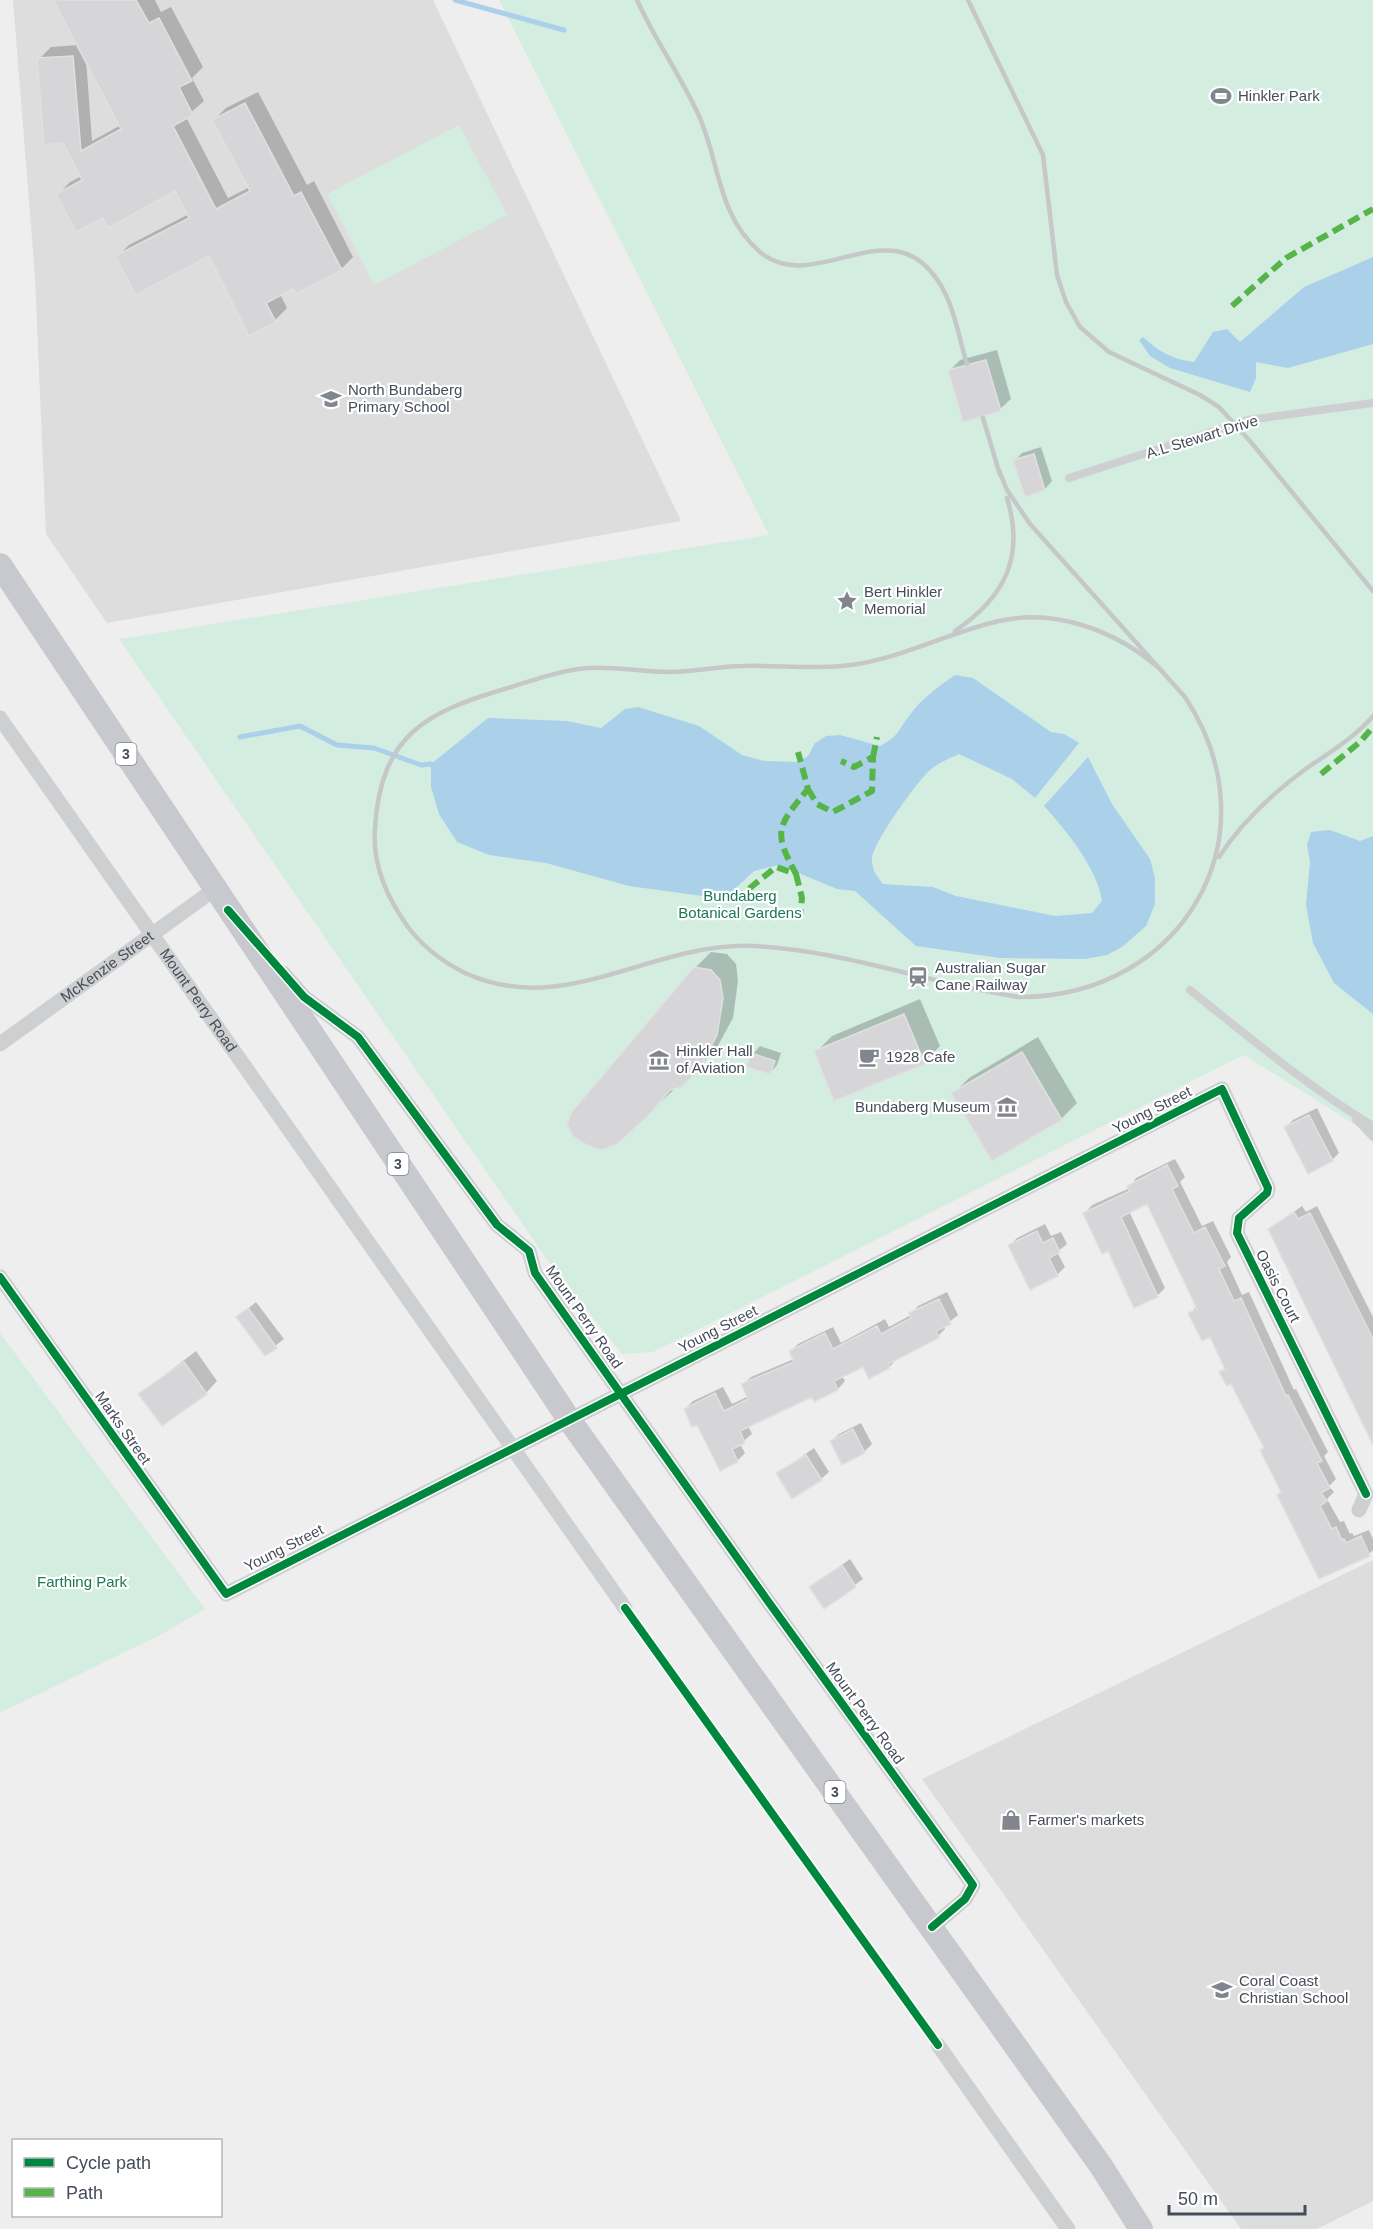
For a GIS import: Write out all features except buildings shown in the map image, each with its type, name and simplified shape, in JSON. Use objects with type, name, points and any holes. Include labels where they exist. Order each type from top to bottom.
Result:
[{"type":"main road","name":"Mount Perry Road","points":[[0,546],[22,598]]},
{"type":"main road","name":"Mount Perry Road","points":[[0,565],[568,1418],[1101,2166]]},
{"type":"main road","name":"3","points":[[1101,2166],[1142,2229]]},
{"type":"main road","name":"3","points":[[1101,2166],[1153,2229]]},
{"type":"street","name":"Mount Perry Road","points":[[0,718],[625,1608]]},
{"type":"street","name":"McKenzie Street","points":[[0,1044],[215,889]]},
{"type":"street","name":"Mount Perry Road","points":[[228,910],[304,997],[358,1037],[497,1225],[529,1251],[535,1273],[973,1886],[965,1899],[932,1927]]},
{"type":"street","name":"Young Street","points":[[226,1594],[510,1447],[621,1394],[1222,1089]]},
{"type":"street","name":"Oasis Court","points":[[1222,1089],[1268,1188],[1267,1193],[1239,1218],[1238,1233],[1369,1495],[1359,1510]]},
{"type":"street","name":"Marks Street","points":[[0,1277],[226,1594]]},
{"type":"street","points":[[938,2045],[1068,2229]]},
{"type":"lane","name":"A.L Stewart Drive","points":[[1069,478],[1248,420],[1373,403]]},
{"type":"lane","points":[[1190,990],[1349,1112],[1373,1126]]},
{"type":"lane","points":[[1349,1112],[1373,1137]]},
{"type":"shaded area","name":"North Bundaberg Primary School","points":[[13,0],[433,0],[681,521],[107,623],[46,534],[35,277]]},
{"type":"shaded area","name":"Coral Coast Christian School","points":[[1373,1560],[1373,2201],[1317,2229],[1241,2229],[922,1779]]},
{"type":"green space","name":"Bundaberg Botanical Gardens","points":[[499,0],[1373,0],[1373,1136],[1244,1055],[653,1352],[622,1354],[548,1261],[119,639],[769,535]]},
{"type":"green space","points":[[459,125],[507,215],[374,285],[327,194]]},
{"type":"green space","name":"Farthing Park","points":[[0,1333],[205,1609],[162,1634],[0,1713]]},
{"type":"water","points":[[1373,257],[1373,344],[1288,368],[1256,362],[1256,378],[1250,392],[1170,368],[1150,356],[1139,340],[1143,337],[1166,354],[1194,362],[1213,332],[1227,329],[1240,342],[1304,287]]},
{"type":"water","points":[[955,675],[973,678],[1051,732],[1064,734],[1079,743],[1035,798],[1012,779],[959,754],[937,765],[930,770],[896,813],[880,840],[872,859],[876,875],[883,884],[933,887],[956,896],[1055,916],[1092,913],[1102,901],[1094,876],[1071,838],[1044,806],[1088,757],[1112,804],[1150,859],[1155,878],[1155,904],[1146,926],[1122,947],[1107,955],[1085,959],[1000,958],[916,946],[855,891],[837,889],[779,865],[754,871],[734,890],[717,898],[629,886],[546,863],[489,855],[457,842],[439,814],[431,787],[431,764],[488,718],[567,721],[601,728],[625,709],[638,707],[699,726],[742,755],[764,761],[797,762],[808,756],[815,743],[826,736],[840,735],[880,746],[895,736],[924,699]]},
{"type":"water","points":[[1330,830],[1360,841],[1373,836],[1373,1014],[1334,983],[1313,943],[1306,905],[1310,862],[1307,845],[1311,832]]},
{"type":"waterway","points":[[455,0],[564,30]]},
{"type":"waterway","points":[[240,737],[300,726],[337,745],[374,748],[421,765],[431,764]]},
{"type":"railway","points":[[637,0],[699,116],[727,205],[735,222],[746,237],[760,252],[782,264],[806,265],[881,251],[905,253],[927,267],[946,295],[967,364]]},
{"type":"railway","points":[[968,0],[1043,155],[1057,275],[1066,302],[1080,327],[1109,352],[1200,395],[1219,407],[1250,441],[1373,591]]},
{"type":"railway","points":[[983,418],[1000,475]]},
{"type":"railway","points":[[998,468],[1007,490],[1030,524],[1185,697],[1211,750],[1221,803],[1216,853],[1198,899],[1168,939],[1127,970],[1077,990],[1019,997],[853,960],[753,946],[715,948],[679,955],[573,984],[538,988],[502,985],[465,973],[449,964],[427,947],[408,927],[382,880],[376,855],[375,828],[379,796],[387,770],[398,749],[413,732],[431,718],[479,697],[548,676],[588,668],[670,672],[734,666],[842,666],[882,659],[979,626],[1020,618],[1063,620],[1105,633],[1124,643],[1159,668]]},
{"type":"railway","points":[[955,631],[987,604],[998,590],[1006,574],[1012,557],[1014,539],[1007,498]]},
{"type":"railway","points":[[1219,857],[1237,832],[1282,787],[1350,738],[1373,716]]},
{"type":"marked path","points":[[1232,306],[1286,258],[1373,209]]},
{"type":"marked path","points":[[1321,774],[1360,742],[1373,727]]},
{"type":"marked path","points":[[873,757],[877,737]]},
{"type":"marked path","points":[[735,900],[776,867],[796,874],[781,838],[785,821],[808,789],[798,752]]},
{"type":"marked path","points":[[808,789],[817,804],[833,812],[872,791],[873,757],[854,767],[841,761]]},
{"type":"marked path","points":[[796,874],[802,898],[800,916]]},
{"type":"cycle path","points":[[228,910],[304,997],[358,1037],[497,1225],[529,1251],[535,1273],[973,1885],[965,1899],[932,1927]]},
{"type":"cycle path","points":[[0,1277],[226,1594],[1222,1089],[1268,1188],[1267,1193],[1239,1218],[1237,1233],[1366,1494]]},
{"type":"cycle path","points":[[625,1608],[938,2045]]},
{"type":"place","name":"Hinkler Park","points":[[1221,96]]},
{"type":"place","name":"North Bundaberg Primary School","points":[[331,399]]},
{"type":"place","name":"Bert Hinkler Memorial","points":[[847,601]]},
{"type":"place","name":"Australian Sugar Cane Railway","points":[[918,977]]},
{"type":"place","name":"1928 Cafe","points":[[869,1057]]},
{"type":"place","name":"Hinkler Hall of Aviation","points":[[659,1060]]},
{"type":"place","name":"Bundaberg Museum","points":[[1007,1107]]},
{"type":"place","name":"Farmer's markets","points":[[1011,1820]]},
{"type":"place","name":"Coral Coast Christian School","points":[[1222,1990]]}]
